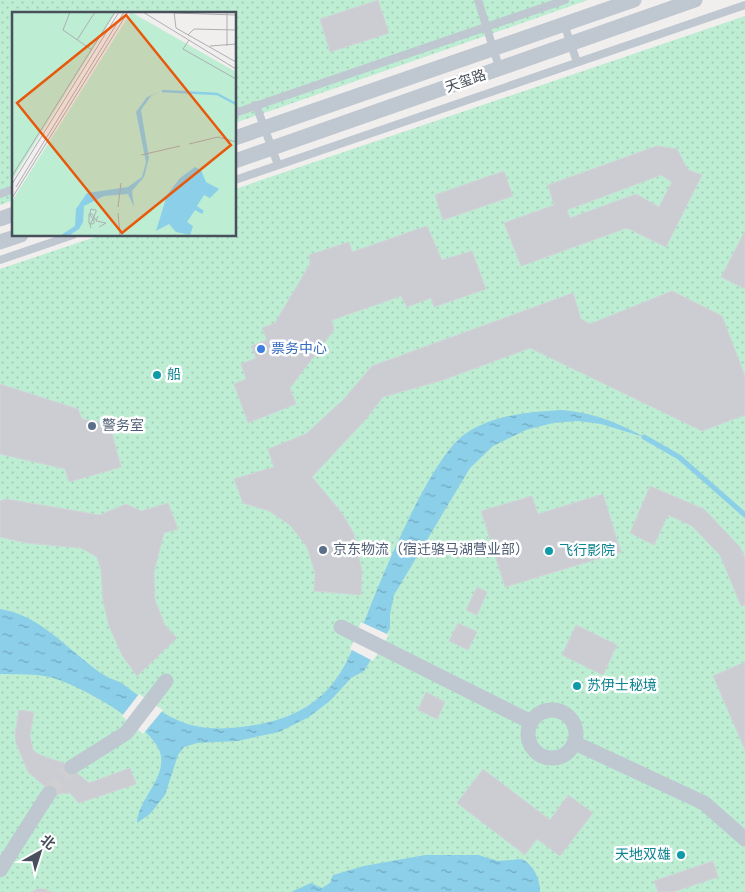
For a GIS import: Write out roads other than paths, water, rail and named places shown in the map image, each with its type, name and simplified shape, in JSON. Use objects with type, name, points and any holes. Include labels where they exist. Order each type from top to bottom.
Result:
[{"type":"street","name":"天玺路","points":[[236,138],[634,0]]},
{"type":"street","name":"天玺路","points":[[236,161],[500,70],[695,0]]},
{"type":"street","points":[[0,219],[12,215]]},
{"type":"street","points":[[0,242],[18,236]]},
{"type":"street","points":[[341,627],[531,722]]},
{"type":"street","points":[[72,767],[126,733],[161,687]]},
{"type":"street","points":[[559,711],[566,715],[576,727],[575,743],[570,750],[557,758],[542,756],[535,751],[528,737],[531,722],[544,712],[559,711]]},
{"type":"street","points":[[575,743],[704,803],[745,839]]},
{"type":"street","points":[[0,870],[48,793]]},
{"type":"lane","points":[[478,0],[500,70]]},
{"type":"lane","points":[[236,113],[565,0]]},
{"type":"lane","points":[[236,180],[745,5]]},
{"type":"lane","points":[[564,24],[577,62]]},
{"type":"lane","points":[[256,106],[278,165]]},
{"type":"lane","points":[[0,194],[12,190]]},
{"type":"lane","points":[[0,260],[70,236]]},
{"type":"water","points":[[561,410],[584,413],[604,419],[644,437],[601,424],[578,421],[553,423],[526,430],[493,446],[470,468],[394,595],[390,614],[390,628],[364,671],[351,678],[331,700],[309,717],[279,732],[237,741],[197,743],[184,747],[178,755],[165,795],[150,814],[137,823],[138,814],[159,774],[161,765],[161,756],[157,745],[147,733],[116,709],[65,682],[40,675],[0,674],[0,609],[24,616],[45,628],[99,672],[121,683],[154,707],[181,722],[210,728],[228,728],[269,722],[297,712],[322,695],[343,668],[354,647],[409,518],[438,466],[452,447],[465,434],[487,423],[524,413]]},
{"type":"water","points":[[425,855],[478,855],[498,861],[522,859],[536,873],[540,892],[291,892],[311,883],[322,888],[330,883],[333,875],[364,866]]},
{"type":"waterway","points":[[644,437],[679,457],[745,515]]},
{"type":"tunnel","points":[[49,793],[72,767]]},
{"type":"place","name":"票务中心","points":[[261,349]]},
{"type":"place","name":"船","points":[[157,375]]},
{"type":"place","name":"警务室","points":[[92,426]]},
{"type":"place","name":"京东物流（宿迁骆马湖营业部）","points":[[323,550]]},
{"type":"place","name":"飞行影院","points":[[549,551]]},
{"type":"place","name":"苏伊士秘境","points":[[577,686]]},
{"type":"place","name":"天地双雄","points":[[681,855]]}]
